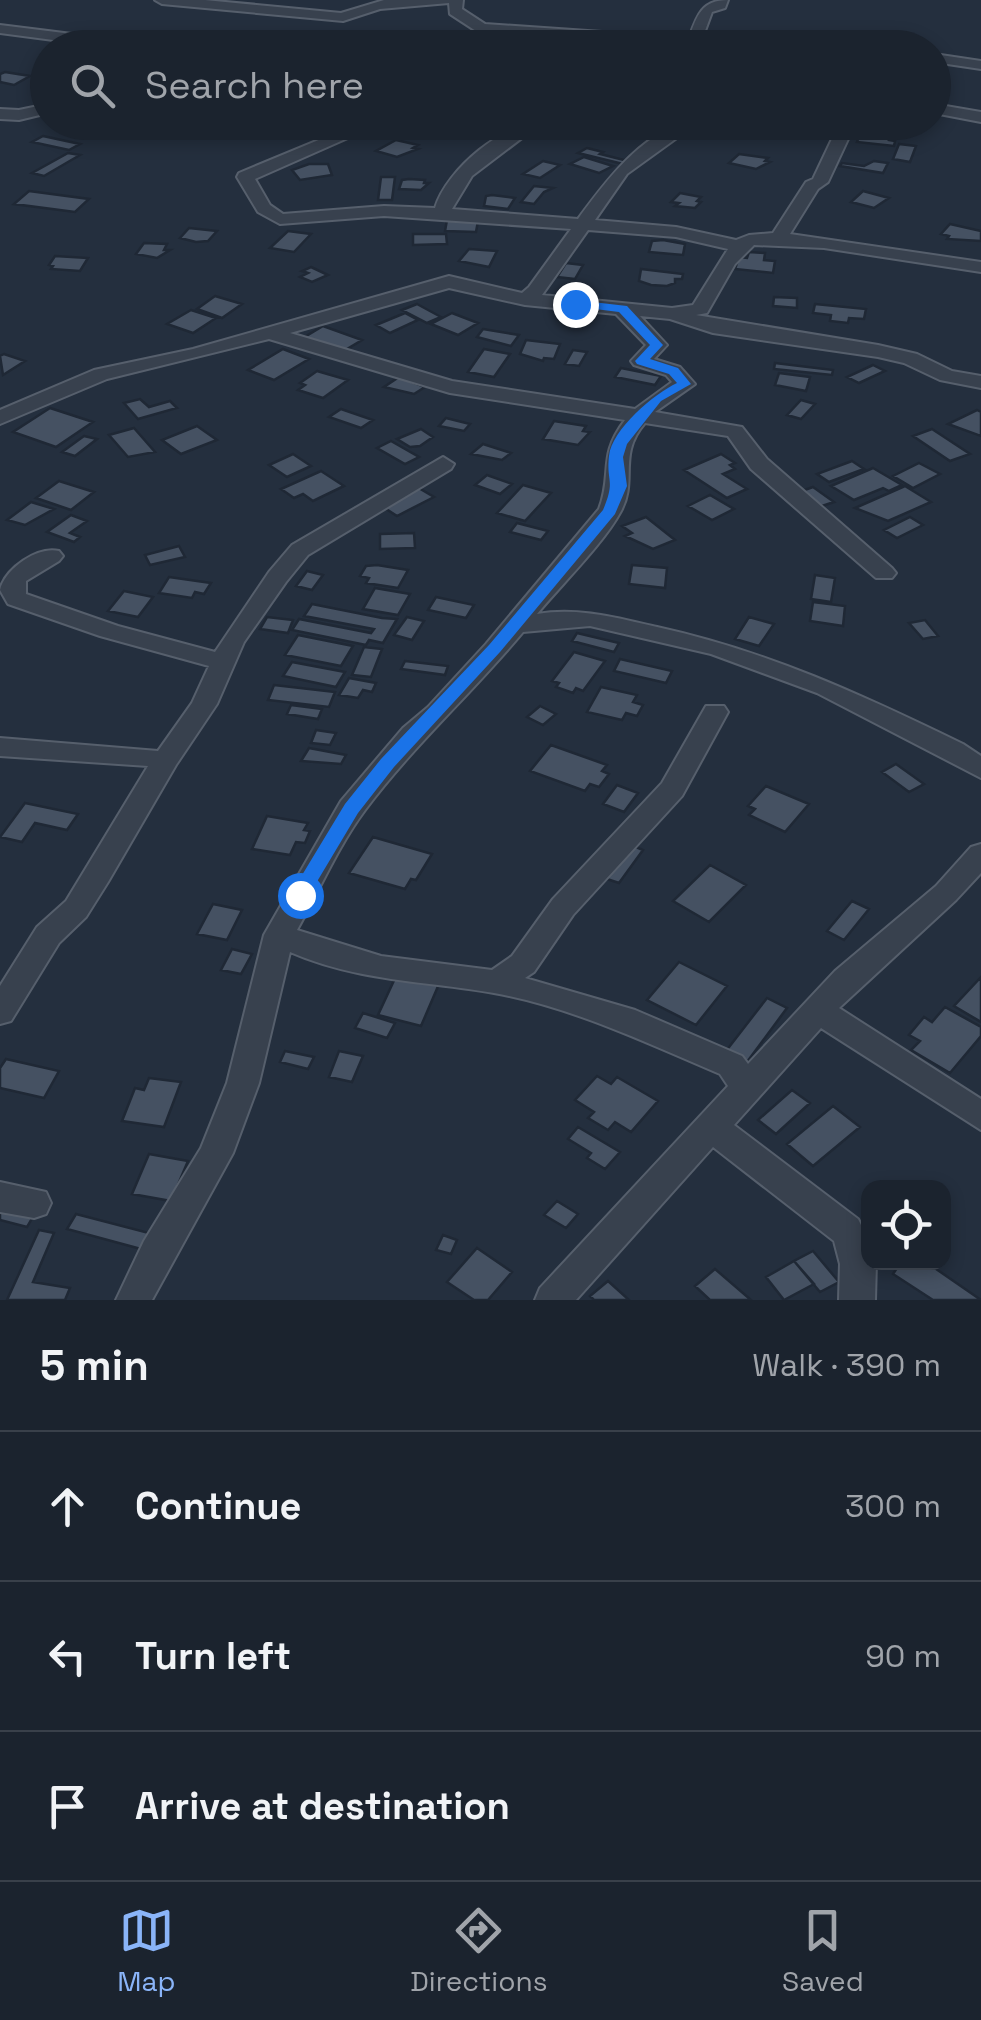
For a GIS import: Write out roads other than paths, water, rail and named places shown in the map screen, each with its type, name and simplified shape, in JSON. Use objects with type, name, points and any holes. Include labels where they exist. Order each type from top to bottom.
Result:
[{"type":"street","points":[[162,0],[342,17],[363,4],[446,0]]},
{"type":"street","points":[[456,0],[455,11],[486,30]]},
{"type":"street","points":[[699,30],[706,10],[720,4],[720,0]]},
{"type":"street","points":[[0,29],[30,33]]},
{"type":"street","points":[[951,61],[981,65]]},
{"type":"street","points":[[951,112],[981,116]]},
{"type":"street","points":[[0,114],[30,113]]},
{"type":"street","points":[[334,140],[245,177],[264,208],[280,219],[384,210],[442,213],[676,232],[738,246]]},
{"type":"street","points":[[442,213],[444,201],[468,172],[512,140]]},
{"type":"street","points":[[525,299],[536,290],[621,171],[666,140]]},
{"type":"street","points":[[778,240],[812,186],[820,182],[840,140]]},
{"type":"street","points":[[672,314],[700,309],[738,246],[754,239],[976,261]]},
{"type":"street","points":[[0,418],[101,374],[196,354],[449,282],[525,299],[672,314],[713,327],[895,354],[946,376],[981,382]]},
{"type":"street","points":[[134,1300],[157,1252],[216,1153],[243,1083],[279,935],[351,808],[412,734],[529,617],[610,511],[620,486],[616,457],[620,443],[656,398],[685,384],[673,371],[641,361],[657,345],[622,309]]},
{"type":"street","points":[[267,333],[450,387],[735,432],[770,474],[884,573]]},
{"type":"street","points":[[0,1012],[48,935],[76,909],[164,762],[204,704],[250,612],[300,550],[443,464]]},
{"type":"street","points":[[51,556],[15,578],[12,590],[17,599],[109,631],[225,662]]},
{"type":"street","points":[[529,617],[590,619],[718,648],[792,673],[954,750],[981,768]]},
{"type":"street","points":[[497,982],[524,964],[563,907],[672,789],[715,712]]},
{"type":"street","points":[[0,747],[144,756],[164,762]]},
{"type":"street","points":[[553,1300],[846,979],[946,894],[981,854]]},
{"type":"street","points":[[279,935],[314,950],[381,968],[497,982],[624,1020],[731,1065],[747,1089]]},
{"type":"street","points":[[818,1010],[981,1116]]},
{"type":"street","points":[[712,1128],[846,1230],[858,1250],[861,1276],[857,1300]]}]
